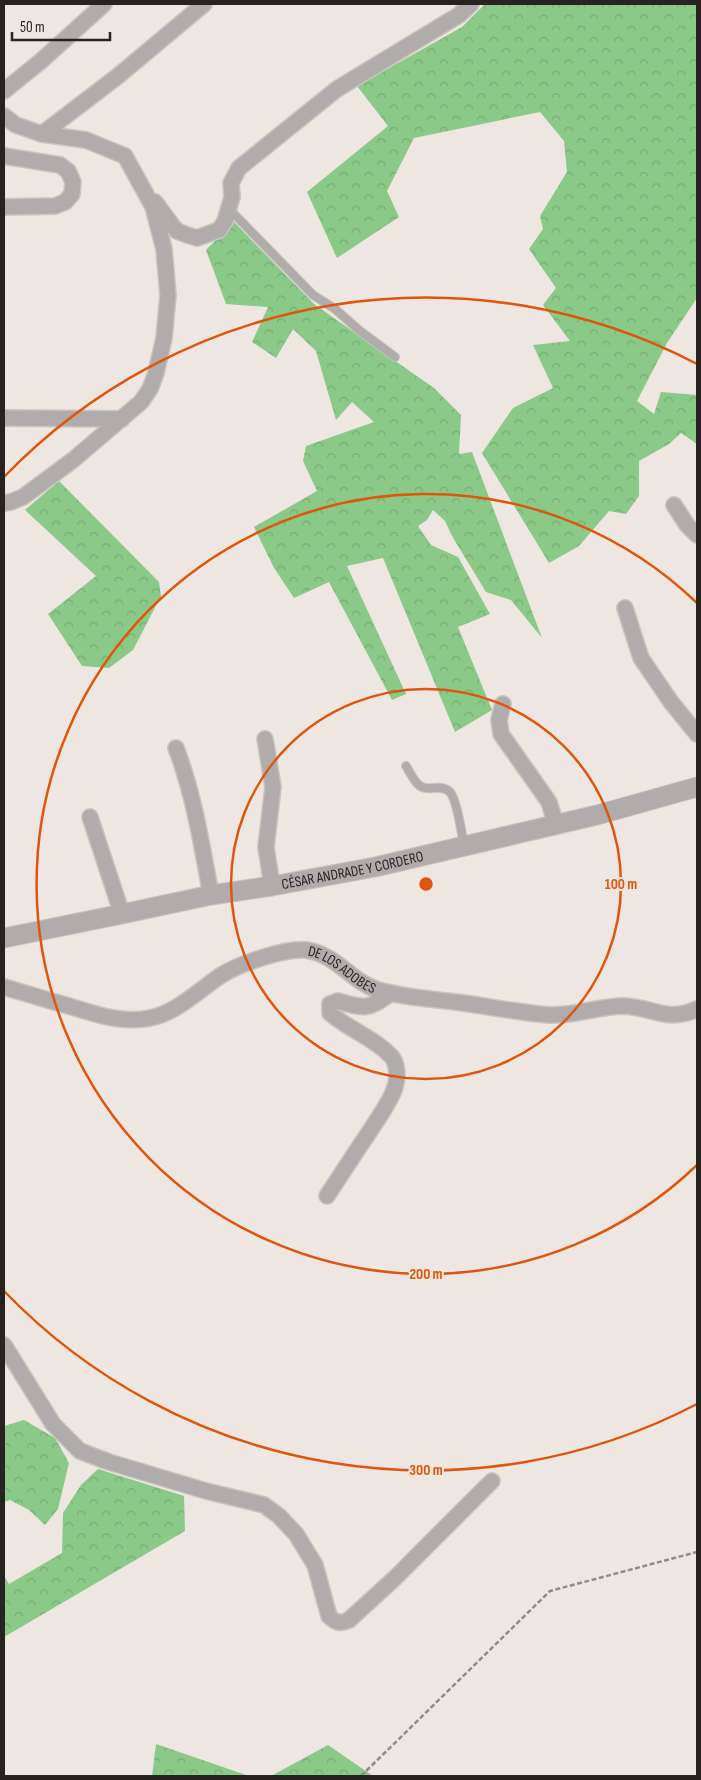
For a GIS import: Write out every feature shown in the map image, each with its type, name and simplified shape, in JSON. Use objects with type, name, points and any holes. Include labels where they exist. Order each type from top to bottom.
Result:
[{"type":"street","points":[[4,91],[41,61],[104,4]]},
{"type":"street","points":[[42,134],[118,76],[204,4]]},
{"type":"street","points":[[148,195],[177,230],[187,236],[197,238],[219,230],[225,221],[229,209],[232,197],[231,183],[239,168],[337,89],[459,16],[471,4]]},
{"type":"street","points":[[4,116],[16,125],[42,134],[86,140],[125,156],[153,207],[164,249],[168,295],[164,338],[156,373],[150,389],[141,402],[73,460],[23,497],[4,503]]},
{"type":"street","points":[[4,156],[60,165],[68,171],[73,182],[72,194],[65,202],[55,206],[4,207]]},
{"type":"street","points":[[4,418],[122,420]]},
{"type":"street","points":[[674,505],[687,525],[697,535]]},
{"type":"street","points":[[625,608],[641,658],[671,702],[697,734]]},
{"type":"street","points":[[503,704],[499,720],[501,734],[549,802],[556,825]]},
{"type":"street","points":[[265,739],[273,787],[266,847],[272,886]]},
{"type":"street","points":[[176,748],[183,765],[199,831],[211,895]]},
{"type":"street","name":"CÉSAR ANDRADE Y CORDERO","points":[[4,938],[211,895],[375,867],[597,815],[697,787]]},
{"type":"street","points":[[90,817],[122,914]]},
{"type":"street","name":"DE LOS ADOBES","points":[[4,987],[107,1017],[129,1021],[170,1011],[223,974],[245,964],[286,951],[306,950],[324,955],[338,962],[365,984],[391,993],[550,1015],[577,1014],[599,1008],[626,1006],[676,1015],[697,1009]]},
{"type":"street","points":[[327,1196],[381,1113],[395,1088],[398,1073],[392,1056],[371,1038],[349,1028],[337,1019],[330,1013],[330,1004],[338,1001],[359,1008],[374,1005],[391,993]]},
{"type":"street","points":[[4,1345],[53,1424],[80,1451],[109,1462],[206,1491],[264,1505],[279,1516],[296,1534],[312,1559],[330,1616],[335,1622],[342,1623],[349,1620],[395,1578],[492,1481]]},
{"type":"lane","points":[[229,209],[313,295],[394,357]]},
{"type":"lane","points":[[406,766],[418,785],[442,787],[451,793],[458,814],[464,846]]},
{"type":"path","points":[[361,1776],[550,1591],[697,1552]]},
{"type":"green space","points":[[485,4],[697,4],[697,298],[667,343],[637,401],[654,414],[661,392],[697,395],[697,444],[681,433],[669,444],[639,461],[639,496],[626,514],[609,511],[579,546],[549,563],[482,453],[513,408],[553,388],[533,345],[570,341],[543,305],[556,288],[529,249],[543,229],[540,216],[567,172],[564,141],[540,112],[414,138],[387,191],[399,217],[337,258],[307,192],[388,126],[357,86],[462,27]]},
{"type":"green space","points":[[234,222],[314,304],[434,388],[461,415],[459,454],[472,452],[542,638],[511,600],[486,592],[445,521],[433,510],[427,520],[418,526],[431,545],[458,557],[490,614],[458,627],[492,710],[455,732],[383,558],[347,566],[406,694],[392,700],[329,582],[294,598],[274,568],[254,527],[317,491],[303,461],[306,446],[374,422],[352,402],[336,420],[316,351],[293,329],[276,358],[252,342],[268,307],[226,304],[206,250]]},
{"type":"green space","points":[[59,481],[159,582],[161,596],[133,650],[109,668],[82,666],[48,614],[96,576],[25,510]]},
{"type":"green space","points":[[24,1420],[55,1438],[69,1463],[58,1509],[45,1525],[29,1510],[10,1500],[4,1502],[4,1426]]},
{"type":"green space","points":[[98,1469],[184,1496],[185,1531],[4,1637],[4,1576],[9,1584],[62,1553],[63,1513],[81,1485]]},
{"type":"green space","points":[[156,1744],[249,1776],[152,1776]]},
{"type":"green space","points":[[328,1745],[373,1776],[271,1776]]}]
